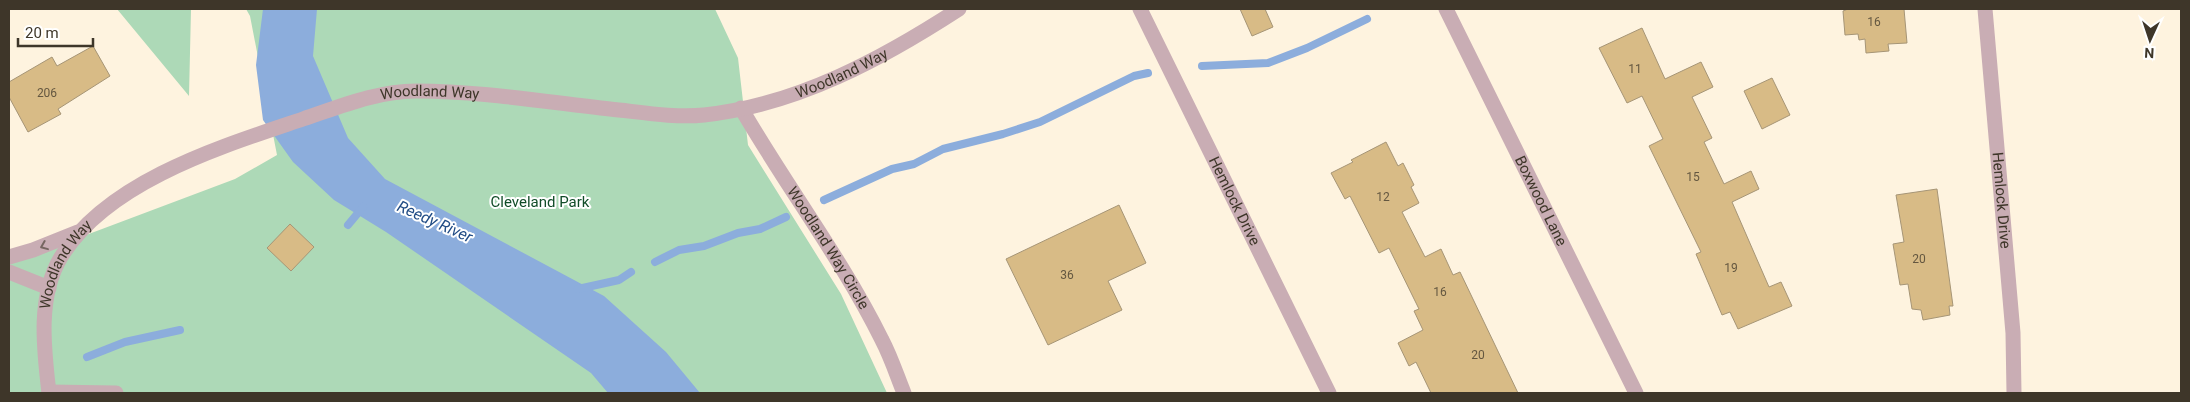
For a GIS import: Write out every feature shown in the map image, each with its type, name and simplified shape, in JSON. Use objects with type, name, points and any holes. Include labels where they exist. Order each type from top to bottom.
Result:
[{"type":"street","name":"Woodland Way","points":[[49,392],[45,355],[45,317],[49,288],[60,259],[78,232],[114,201],[141,184],[224,145],[355,102],[412,90],[452,92],[643,113],[702,115],[740,108],[780,100],[867,64],[959,9]]},
{"type":"street","name":"Hemlock Drive","points":[[1140,9],[1329,393]]},
{"type":"street","name":"Boxwood Lane","points":[[1446,9],[1636,393]]},
{"type":"street","name":"Hemlock Drive","points":[[1985,9],[2014,333],[2014,393]]},
{"type":"street","name":"Woodland Way Circle","points":[[740,108],[856,294],[882,340],[904,393]]},
{"type":"street","points":[[9,257],[33,250],[78,232]]},
{"type":"street","points":[[9,272],[49,288]]},
{"type":"street","points":[[49,392],[116,393]]},
{"type":"green space","points":[[117,9],[191,9],[189,96]]},
{"type":"green space","name":"Cleveland Park","points":[[246,9],[715,9],[738,58],[748,145],[841,294],[887,393],[9,393],[9,264],[235,179],[277,155],[250,16]]},
{"type":"water","name":"Reedy River","points":[[263,9],[317,9],[313,56],[348,138],[385,179],[604,296],[666,352],[700,393],[608,393],[591,373],[386,232],[334,200],[293,162],[263,120],[256,65]]},
{"type":"building","points":[[1240,9],[1265,9],[1273,27],[1252,36]]},
{"type":"building","points":[[1848,9],[1904,9],[1907,43],[1888,44],[1889,51],[1866,53],[1865,39],[1859,40],[1858,34],[1845,35],[1843,11]]},
{"type":"building","points":[[1642,28],[1665,79],[1701,62],[1713,87],[1692,97],[1712,138],[1704,142],[1724,184],[1751,171],[1759,189],[1732,202],[1769,287],[1781,282],[1792,306],[1738,329],[1730,312],[1722,315],[1696,254],[1701,252],[1649,146],[1663,139],[1642,96],[1627,103],[1599,48]]},
{"type":"building","points":[[93,46],[110,76],[58,109],[61,114],[28,132],[9,97],[9,82],[52,57],[57,66]]},
{"type":"building","points":[[1772,78],[1790,115],[1762,129],[1744,91]]},
{"type":"building","points":[[1386,142],[1398,166],[1403,163],[1414,185],[1411,187],[1419,203],[1402,212],[1425,257],[1441,249],[1453,275],[1460,272],[1518,393],[1431,393],[1416,362],[1409,366],[1398,343],[1423,330],[1414,311],[1419,309],[1389,248],[1379,253],[1350,196],[1345,199],[1331,173],[1353,162],[1351,160]]},
{"type":"building","points":[[1937,189],[1953,306],[1949,306],[1950,315],[1923,320],[1921,310],[1912,309],[1908,284],[1900,285],[1893,244],[1904,242],[1896,195]]},
{"type":"building","points":[[1119,205],[1146,263],[1108,281],[1122,310],[1048,345],[1006,259]]},
{"type":"building","points":[[290,224],[314,247],[291,271],[267,248]]},
{"type":"waterway","points":[[1202,66],[1268,63],[1307,48],[1367,19]]},
{"type":"waterway","points":[[824,200],[892,169],[914,164],[943,149],[1003,134],[1040,122],[1134,76],[1148,73]]},
{"type":"waterway","points":[[348,225],[363,207]]},
{"type":"waterway","points":[[655,262],[679,250],[704,246],[738,233],[760,229],[786,217]]},
{"type":"waterway","points":[[578,289],[619,280],[631,272]]},
{"type":"waterway","points":[[87,357],[125,342],[180,330]]}]
